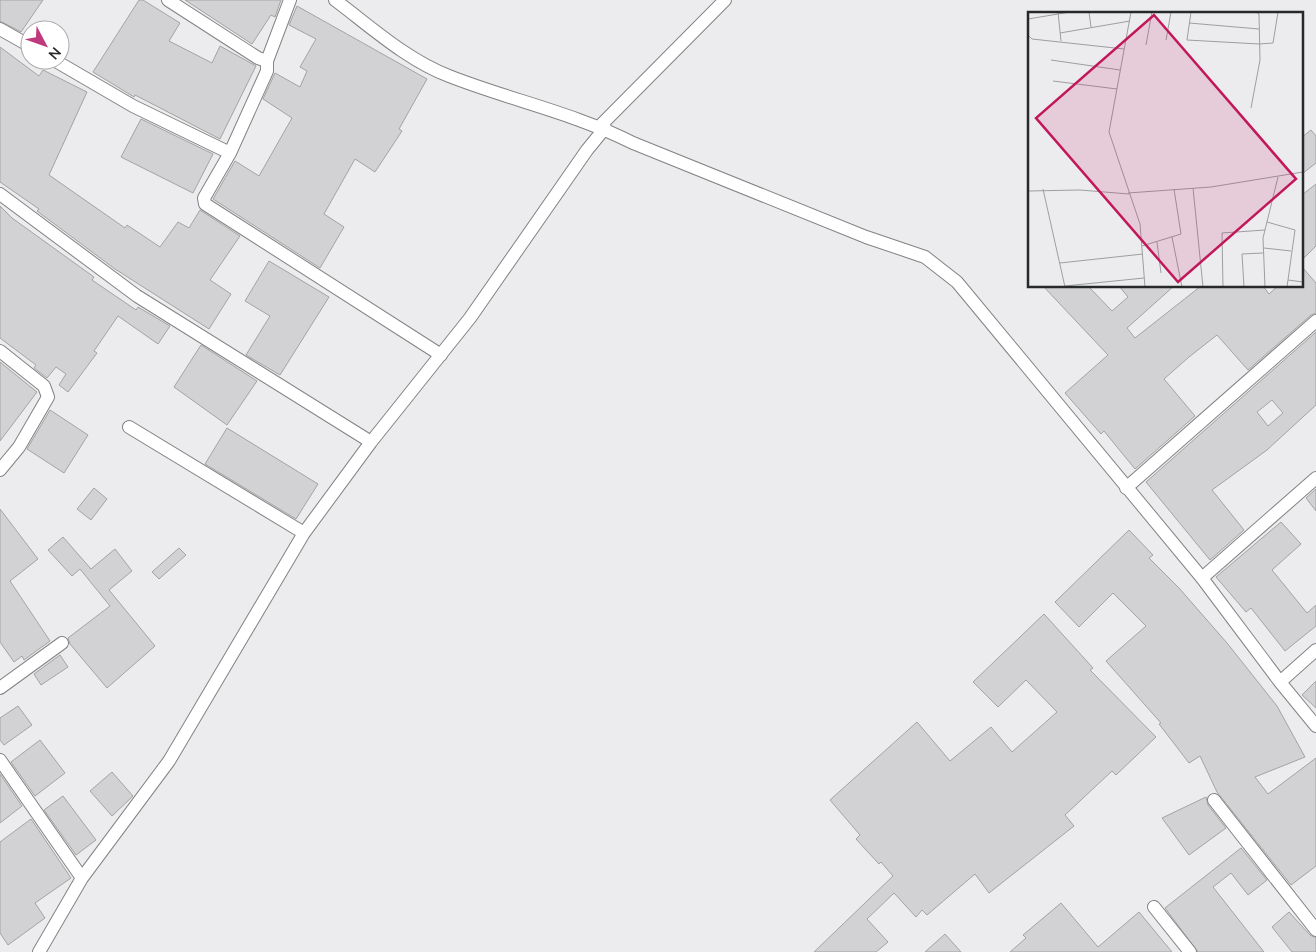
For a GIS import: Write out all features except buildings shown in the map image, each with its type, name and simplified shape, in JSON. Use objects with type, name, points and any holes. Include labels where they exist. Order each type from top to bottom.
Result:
[{"type":"street","points":[[168,0],[258,58],[267,61]]},
{"type":"street","points":[[290,0],[267,61],[267,72],[230,153],[204,198],[208,207],[441,355]]},
{"type":"street","points":[[335,0],[413,58],[448,76],[602,127],[633,143],[866,237],[924,257],[957,282],[1202,578],[1280,682],[1316,726]]},
{"type":"street","points":[[38,952],[82,878],[169,761],[304,533],[371,442],[470,318],[602,127],[725,0]]},
{"type":"street","points":[[0,29],[20,40]]},
{"type":"street","points":[[70,69],[133,106],[230,153]]},
{"type":"street","points":[[0,194],[137,296],[371,442]]},
{"type":"street","points":[[1126,488],[1316,321]]},
{"type":"street","points":[[0,351],[44,386],[48,397],[19,447],[0,470]]},
{"type":"street","points":[[128,427],[304,533]]},
{"type":"street","points":[[1202,578],[1316,478]]},
{"type":"street","points":[[0,688],[62,643]]},
{"type":"street","points":[[1280,682],[1316,650]]},
{"type":"street","points":[[0,760],[82,878]]},
{"type":"street","points":[[1214,800],[1316,930]]},
{"type":"street","points":[[1154,908],[1190,952]]}]
